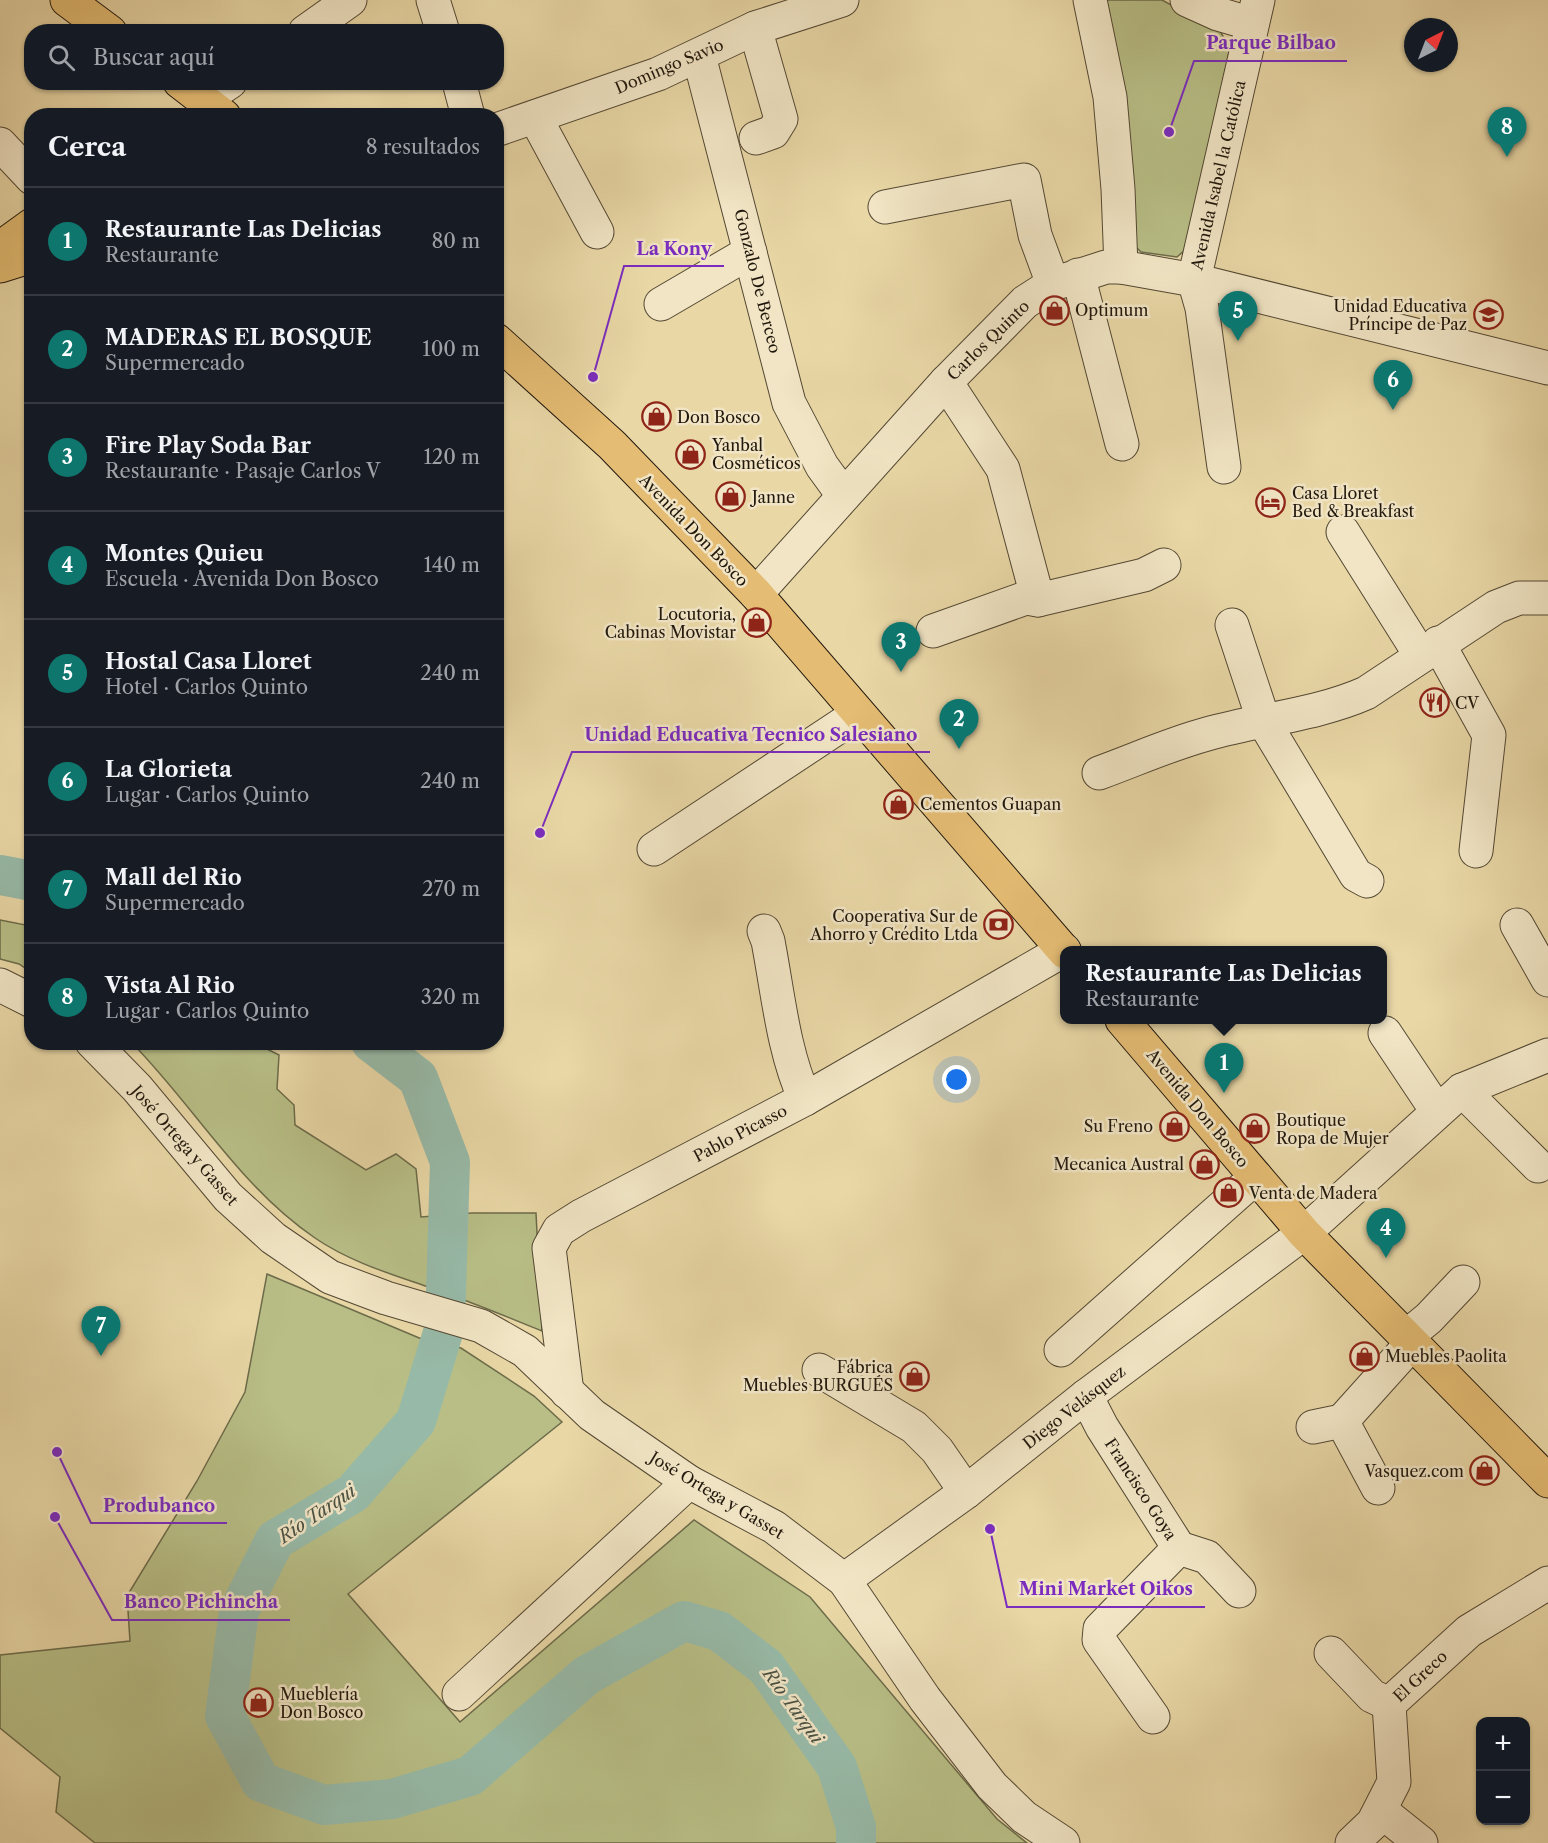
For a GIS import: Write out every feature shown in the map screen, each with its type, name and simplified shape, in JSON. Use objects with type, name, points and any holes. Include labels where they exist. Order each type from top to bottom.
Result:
[{"type":"main road","points":[[67,0],[99,24]]},
{"type":"main road","points":[[0,248],[24,231]]},
{"type":"main road","points":[[0,266],[24,258]]},
{"type":"main road","name":"Avenida Don Bosco","points":[[504,347],[612,445],[756,594],[1060,946]]},
{"type":"main road","name":"Avenida Don Bosco","points":[[1125,1024],[1304,1233],[1548,1481]]},
{"type":"street","points":[[316,24],[351,0]]},
{"type":"street","points":[[434,0],[441,24]]},
{"type":"street","name":"Domingo Savio","points":[[504,127],[658,74],[754,28],[842,0]]},
{"type":"street","points":[[1090,0],[1110,98],[1118,189],[1121,267]]},
{"type":"street","points":[[1187,0],[1218,14],[1255,12]]},
{"type":"street","name":"Avenida Isabel la Católica","points":[[1194,280],[1255,12]]},
{"type":"street","points":[[754,28],[781,118],[773,132],[756,138]]},
{"type":"street","name":"Gonzalo De Berceo","points":[[699,56],[789,404],[822,466],[843,495]]},
{"type":"street","points":[[197,103],[217,90]]},
{"type":"street","points":[[461,90],[466,108]]},
{"type":"street","points":[[535,117],[597,232]]},
{"type":"street","points":[[0,144],[24,169]]},
{"type":"street","points":[[885,207],[1024,180],[1035,235],[1065,279],[1122,444]]},
{"type":"street","points":[[661,304],[750,252]]},
{"type":"street","name":"Carlos Quinto","points":[[756,594],[946,382],[1025,302],[1065,279],[1106,267],[1121,267],[1194,280],[1548,368]]},
{"type":"street","points":[[1194,280],[1202,308],[1224,467]]},
{"type":"street","points":[[946,382],[1003,470],[1038,600]]},
{"type":"street","points":[[1343,532],[1490,735],[1476,851]]},
{"type":"street","points":[[933,631],[1026,598],[1038,600],[1144,575],[1164,565]]},
{"type":"street","points":[[1099,773],[1207,734],[1351,700],[1366,693],[1496,607],[1519,598],[1548,598]]},
{"type":"street","points":[[1232,625],[1264,722],[1356,875],[1367,881]]},
{"type":"street","points":[[654,849],[858,714]]},
{"type":"street","points":[[1516,925],[1548,980]]},
{"type":"street","points":[[764,931],[768,941],[783,1025],[798,1084],[805,1099]]},
{"type":"street","name":"Pablo Picasso","points":[[567,1392],[549,1248],[559,1230],[581,1216],[805,1099],[1060,953]]},
{"type":"street","points":[[0,985],[24,997]]},
{"type":"street","points":[[1385,1033],[1437,1111]]},
{"type":"street","name":"José Ortega y Gasset","points":[[100,1050],[137,1088],[228,1197],[273,1238],[330,1277],[481,1326],[525,1351],[592,1415],[689,1482],[774,1527],[844,1580],[925,1700],[992,1786],[1024,1817],[1063,1843]]},
{"type":"street","name":"Diego Velásquez","points":[[844,1580],[966,1492],[1086,1396],[1304,1233],[1462,1090],[1548,1054]]},
{"type":"street","points":[[1462,1090],[1538,1166]]},
{"type":"street","points":[[1061,1350],[1256,1177]]},
{"type":"street","points":[[1378,1488],[1328,1424],[1463,1282]]},
{"type":"street","points":[[819,1370],[914,1426],[938,1450],[966,1492]]},
{"type":"street","name":"Francisco Goya","points":[[1086,1396],[1102,1427],[1179,1548],[1100,1629],[1099,1640],[1153,1717]]},
{"type":"street","points":[[459,1695],[689,1482]]},
{"type":"street","points":[[1179,1548],[1207,1557],[1239,1591]]},
{"type":"street","name":"El Greco","points":[[1352,1843],[1373,1823],[1394,1782],[1389,1704],[1469,1631],[1548,1583]]},
{"type":"street","points":[[1331,1653],[1372,1696],[1389,1704]]},
{"type":"street","points":[[1381,1810],[1421,1843]]},
{"type":"green space","points":[[1101,0],[1162,0],[1220,31],[1230,48],[1187,248],[1177,257],[1141,252],[1134,245]]},
{"type":"green space","points":[[0,920],[24,925],[24,967],[0,959]]},
{"type":"green space","points":[[139,1050],[269,1050],[279,1055],[277,1089],[294,1105],[295,1125],[366,1170],[396,1154],[416,1169],[421,1217],[472,1213],[536,1213],[542,1331],[459,1298],[371,1267],[315,1238],[263,1195]]},
{"type":"green space","points":[[267,1274],[424,1340],[461,1348],[534,1396],[562,1422],[348,1594],[460,1722],[694,1520],[810,1597],[997,1819],[1027,1843],[95,1843],[56,1812],[60,1777],[0,1728],[0,1655],[130,1641],[127,1596],[197,1481],[245,1392]]},
{"type":"waterway","name":"Río Tarqui","points":[[0,875],[24,880]]},
{"type":"waterway","name":"Río Tarqui","points":[[381,1050],[418,1078],[450,1162],[445,1326],[416,1421],[353,1493],[275,1540],[239,1611],[225,1716],[261,1782],[324,1805],[392,1799],[470,1776],[587,1675],[684,1621],[719,1631],[766,1667],[837,1767],[856,1827],[856,1843]]},
{"type":"place","name":"Parque Bilbao","points":[[1169,132]]},
{"type":"place","name":"Vista Al Rio","points":[[1507,157]]},
{"type":"place","name":"Optimum","points":[[1054,310]]},
{"type":"place","name":"Unidad Educativa Príncipe de Paz","points":[[1488,315]]},
{"type":"place","name":"Hostal Casa Lloret","points":[[1238,341]]},
{"type":"place","name":"La Kony","points":[[593,377]]},
{"type":"place","name":"La Glorieta","points":[[1393,410]]},
{"type":"place","name":"Don Bosco","points":[[656,417]]},
{"type":"place","name":"Yanbal Cosméticos","points":[[691,454]]},
{"type":"place","name":"Janne","points":[[731,497]]},
{"type":"place","name":"Casa Lloret Bed & Breakfast","points":[[1271,502]]},
{"type":"place","name":"Locutoria, Cabinas Movistar","points":[[757,623]]},
{"type":"place","name":"Fire Play Soda Bar","points":[[901,672]]},
{"type":"place","name":"CV","points":[[1434,703]]},
{"type":"place","name":"MADERAS EL BOSQUE","points":[[959,749]]},
{"type":"place","name":"Cementos Guapan","points":[[899,804]]},
{"type":"place","name":"Unidad Educativa Tecnico Salesiano","points":[[540,833]]},
{"type":"place","name":"Cooperativa Sur de Ahorro y Crédito Ltda","points":[[999,925]]},
{"type":"place","name":"Restaurante Las Delicias","points":[[1224,1093]]},
{"type":"place","name":"Su Freno","points":[[1174,1126]]},
{"type":"place","name":"Boutique Ropa de Mujer","points":[[1255,1129]]},
{"type":"place","name":"Mecanica Austral","points":[[1205,1164]]},
{"type":"place","name":"Venta de Madera","points":[[1228,1193]]},
{"type":"place","name":"Montes Quieu","points":[[1386,1258]]},
{"type":"place","name":"Mall del Rio","points":[[101,1356]]},
{"type":"place","name":"Muebles Paolita","points":[[1364,1356]]},
{"type":"place","name":"Fábrica Muebles BURGUÉS","points":[[914,1376]]},
{"type":"place","name":"Produbanco","points":[[57,1452]]},
{"type":"place","name":"Vasquez.com","points":[[1485,1471]]},
{"type":"place","name":"Banco Pichincha","points":[[55,1517]]},
{"type":"place","name":"Mini Market Oikos","points":[[990,1529]]},
{"type":"place","name":"Mueblería Don Bosco","points":[[259,1703]]}]
